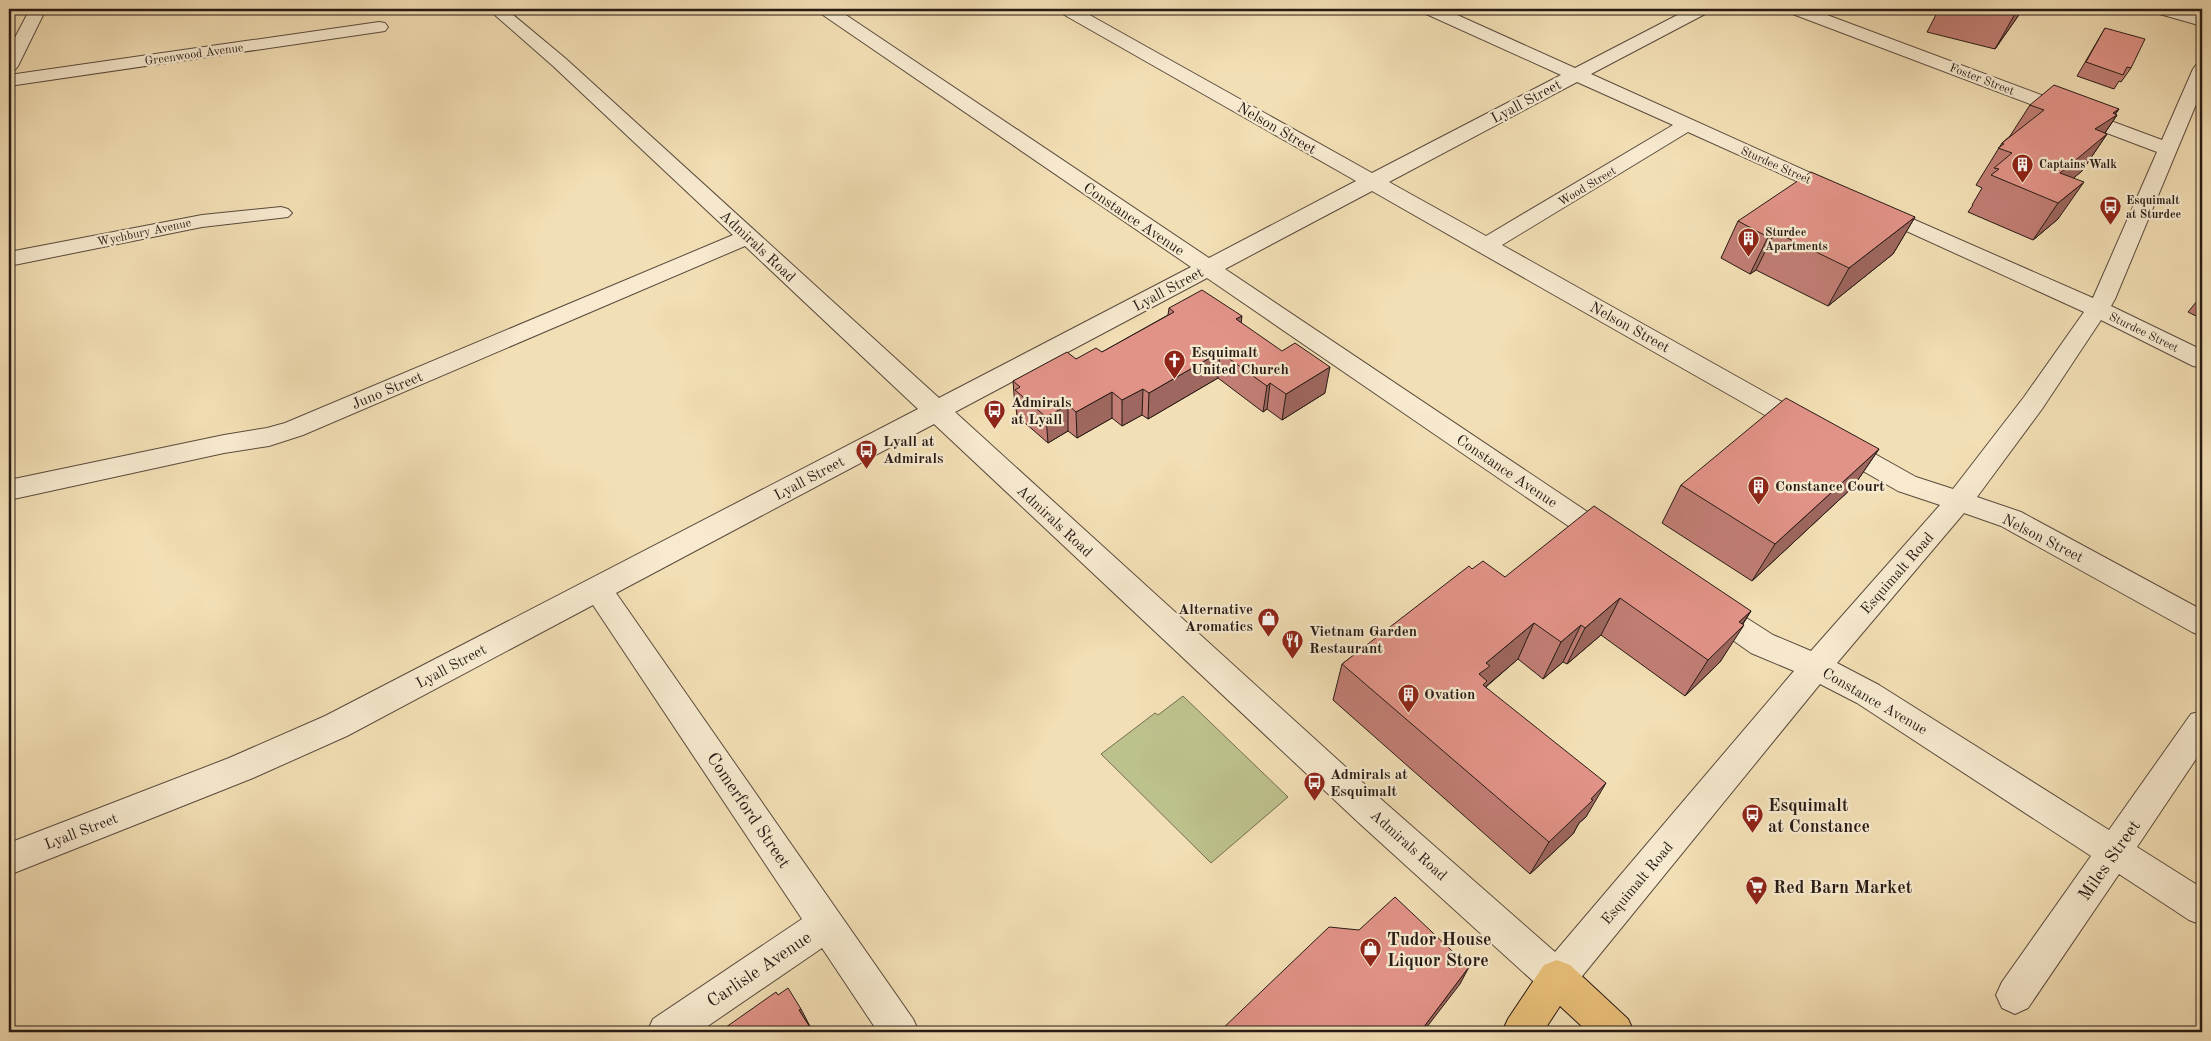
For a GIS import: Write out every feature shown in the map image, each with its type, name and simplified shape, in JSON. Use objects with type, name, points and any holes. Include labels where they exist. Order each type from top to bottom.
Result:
[{"type":"main road","name":"Esquimalt Road","points":[[1521,1032],[1557,978]]},
{"type":"main road","name":"Admirals Road","points":[[1557,978],[1615,1032]]},
{"type":"street","points":[[9,66],[38,9]]},
{"type":"street","name":"Admirals Road","points":[[496,9],[559,62],[1377,817],[1557,978]]},
{"type":"street","name":"Constance Avenue","points":[[826,9],[1631,555]]},
{"type":"street","name":"Nelson Street","points":[[1067,9],[1908,484],[2011,519],[2202,624]]},
{"type":"street","name":"Sturdee Street","points":[[1430,9],[2097,309],[2202,360]]},
{"type":"street","name":"Lyall Street","points":[[9,859],[241,768],[336,726],[1701,9]]},
{"type":"street","name":"Foster Street","points":[[1796,9],[2168,149]]},
{"type":"street","points":[[2162,9],[2202,21]]},
{"type":"street","name":"Greenwood Avenue","points":[[9,81],[379,27]]},
{"type":"street","name":"Esquimalt Road","points":[[1557,978],[1816,667],[1959,501],[2033,403],[2104,299],[2168,149],[2200,82]]},
{"type":"street","name":"Wood Street","points":[[1486,246],[1688,125]]},
{"type":"street","name":"Wychbury Avenue","points":[[9,260],[202,220],[281,213]]},
{"type":"street","name":"Juno Street","points":[[9,490],[224,444],[269,437],[748,237]]},
{"type":"street","name":"Comerford Street","points":[[598,589],[900,1032]]},
{"type":"street","name":"Constance Avenue","points":[[1688,594],[1762,644],[1816,667],[1868,694],[2202,908]]},
{"type":"street","name":"Miles Street","points":[[2015,995],[2202,724]]},
{"type":"street","name":"Carlisle Avenue","points":[[666,1032],[826,924]]},
{"type":"green space","points":[[1183,696],[1288,797],[1211,863],[1101,754],[1155,713],[1158,715]]},
{"type":"building","points":[[1993,9],[2019,9],[2015,14]]},
{"type":"building","points":[[2105,28],[2145,39],[2131,68],[2127,67],[2123,75],[2086,62]]},
{"type":"building","points":[[2054,85],[2119,109],[2113,113],[2117,115],[2095,129],[2107,134],[2060,173],[2084,182],[2058,203],[1991,175],[1999,169],[1994,168],[2012,153],[1998,148],[2044,110],[2030,105]]},
{"type":"building","points":[[1811,172],[1915,217],[1849,268],[1775,232],[1768,237],[1738,221]]},
{"type":"building","points":[[1202,290],[1242,316],[1236,319],[1282,351],[1295,343],[1330,367],[1286,394],[1270,383],[1267,386],[1220,352],[1149,393],[1143,389],[1122,400],[1112,392],[1076,412],[1068,405],[1046,417],[1015,390],[1020,387],[1013,381],[1067,352],[1076,359],[1096,348],[1102,352],[1174,312],[1169,308]]},
{"type":"building","points":[[1786,398],[1879,449],[1775,544],[1681,485]]},
{"type":"building","points":[[1594,506],[1751,611],[1739,622],[1744,625],[1708,660],[1620,598],[1585,628],[1581,625],[1561,642],[1534,623],[1486,663],[1490,666],[1479,674],[1487,681],[1483,685],[1606,783],[1591,799],[1593,800],[1549,842],[1342,664],[1469,566],[1472,569],[1483,561],[1505,577]]},
{"type":"building","name":"Tudor House Liquor Store","points":[[1395,897],[1469,967],[1420,1032],[1219,1032],[1329,927],[1359,930]]},
{"type":"building","points":[[788,988],[813,1032],[719,1032],[776,992],[778,995]]},
{"type":"place","name":"Captains Walk","points":[[2023,183]]},
{"type":"place","name":"Esquimalt at Sturdee","points":[[2110,226]]},
{"type":"place","name":"Sturdee Apartments","points":[[1749,258]]},
{"type":"place","name":"Esquimalt United Church","points":[[1175,380]]},
{"type":"place","name":"Admirals at Lyall","points":[[995,430]]},
{"type":"place","name":"Lyall at Admirals","points":[[867,469]]},
{"type":"place","name":"Constance Court","points":[[1759,505]]},
{"type":"place","name":"Alternative Aromatics","points":[[1269,637]]},
{"type":"place","name":"Vietnam Garden Restaurant","points":[[1293,659]]},
{"type":"place","name":"Ovation","points":[[1408,713]]},
{"type":"place","name":"Admirals at Esquimalt","points":[[1314,802]]},
{"type":"place","name":"Esquimalt at Constance","points":[[1752,834]]},
{"type":"place","name":"Red Barn Market","points":[[1757,906]]},
{"type":"place","name":"Tudor House Liquor Store","points":[[1371,968]]}]
